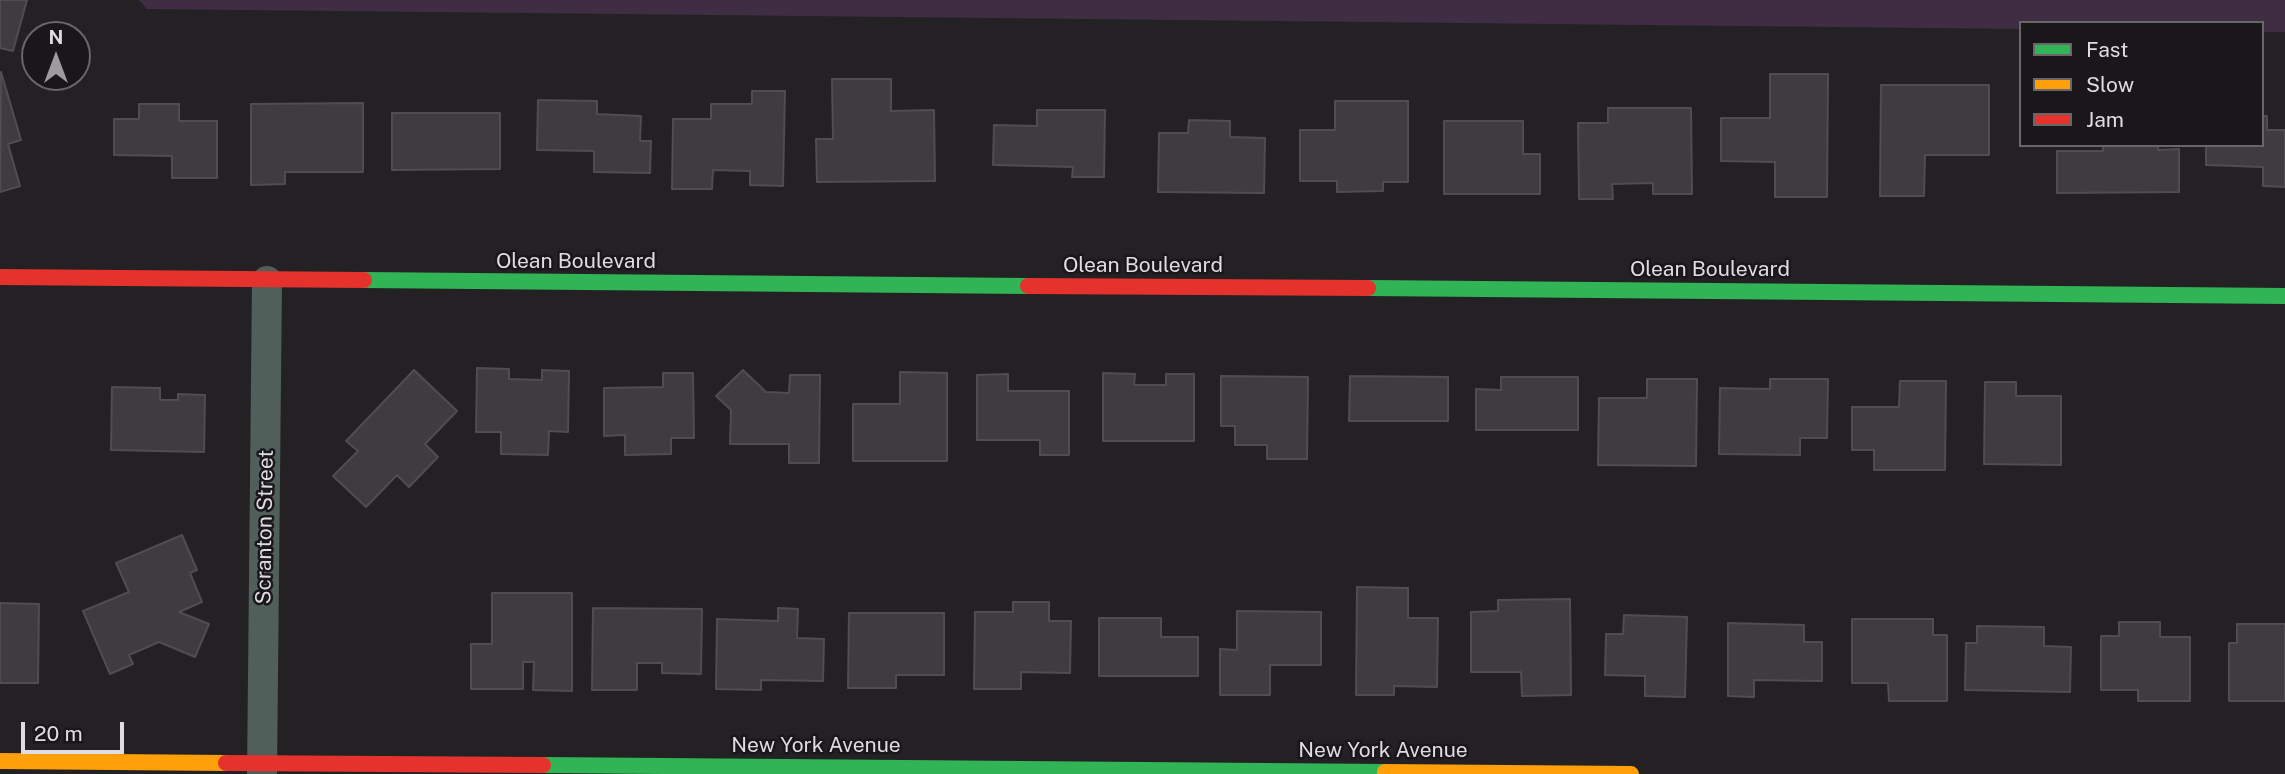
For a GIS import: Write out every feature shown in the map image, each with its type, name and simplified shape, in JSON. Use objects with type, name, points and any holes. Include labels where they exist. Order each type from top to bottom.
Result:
[{"type":"street","name":"Olean Boulevard","points":[[0,277],[2285,296]]},
{"type":"street","name":"Scranton Street","points":[[262,768],[267,281]]},
{"type":"street","name":"New York Avenue","points":[[0,761],[262,768],[1631,774]]},
{"type":"shaded area","points":[[139,0],[2285,0],[2285,32],[2264,32],[2264,21],[2019,21],[2019,29],[147,9]]},
{"type":"building","points":[[0,0],[27,0],[13,51],[0,48]]},
{"type":"building","points":[[1,72],[21,140],[8,144],[20,186],[0,192]]},
{"type":"building","points":[[1770,74],[1828,74],[1827,197],[1775,197],[1775,162],[1721,161],[1721,118],[1770,118]]},
{"type":"building","points":[[832,79],[891,79],[891,111],[934,110],[935,181],[817,182],[816,139],[833,139]]},
{"type":"building","points":[[1881,85],[1989,85],[1989,155],[1925,155],[1924,196],[1880,196]]},
{"type":"building","points":[[752,91],[785,91],[783,186],[750,185],[750,171],[713,170],[712,189],[672,189],[673,119],[711,119],[711,104],[752,104]]},
{"type":"building","points":[[538,100],[597,101],[597,114],[641,116],[640,141],[651,141],[650,173],[594,172],[594,151],[537,150]]},
{"type":"building","points":[[1335,101],[1408,101],[1408,182],[1383,182],[1383,191],[1337,192],[1337,181],[1300,181],[1300,130],[1335,130]]},
{"type":"building","points":[[363,103],[363,172],[285,172],[285,184],[251,185],[251,104]]},
{"type":"building","points":[[139,104],[179,104],[179,121],[217,121],[217,178],[172,178],[172,156],[114,155],[114,119],[139,119]]},
{"type":"building","points":[[1608,108],[1691,108],[1692,194],[1653,194],[1653,183],[1612,184],[1613,199],[1579,199],[1578,123],[1608,123]]},
{"type":"building","points":[[1037,110],[1105,110],[1104,177],[1072,177],[1073,167],[993,165],[994,125],[1037,126]]},
{"type":"building","points":[[392,113],[500,113],[500,169],[392,170]]},
{"type":"building","points":[[2264,116],[2267,116],[2267,130],[2285,130],[2285,187],[2263,186],[2263,167],[2206,165],[2206,147],[2264,147]]},
{"type":"building","points":[[1189,120],[1230,121],[1230,137],[1265,138],[1264,193],[1158,192],[1159,133],[1188,133]]},
{"type":"building","points":[[1444,121],[1523,121],[1523,154],[1540,154],[1540,194],[1444,194]]},
{"type":"building","points":[[2103,147],[2179,149],[2179,192],[2057,193],[2057,151],[2103,151]]},
{"type":"building","points":[[477,368],[509,369],[509,379],[542,380],[542,370],[569,371],[568,432],[549,431],[548,455],[501,454],[501,432],[476,432]]},
{"type":"building","points":[[414,370],[457,411],[425,444],[438,457],[409,487],[397,475],[366,507],[333,476],[358,451],[346,441]]},
{"type":"building","points":[[743,370],[766,392],[789,393],[790,375],[820,375],[819,463],[789,463],[789,444],[730,444],[731,410],[716,396]]},
{"type":"building","points":[[900,372],[947,373],[947,461],[853,461],[853,404],[900,404]]},
{"type":"building","points":[[663,373],[693,373],[694,438],[671,438],[671,454],[625,455],[625,435],[604,436],[604,388],[663,387]]},
{"type":"building","points":[[1103,373],[1135,374],[1134,385],[1166,385],[1166,374],[1194,374],[1194,441],[1103,441]]},
{"type":"building","points":[[1008,374],[1008,391],[1069,391],[1069,455],[1040,455],[1040,440],[977,440],[977,375]]},
{"type":"building","points":[[1221,376],[1308,377],[1307,459],[1267,459],[1267,445],[1235,445],[1235,426],[1221,426]]},
{"type":"building","points":[[1350,376],[1448,377],[1448,421],[1349,421]]},
{"type":"building","points":[[1501,377],[1578,377],[1578,430],[1476,430],[1476,389],[1501,390]]},
{"type":"building","points":[[1647,379],[1697,379],[1696,466],[1598,465],[1599,398],[1647,398]]},
{"type":"building","points":[[1770,379],[1828,379],[1827,438],[1800,438],[1800,455],[1719,454],[1720,388],[1770,389]]},
{"type":"building","points":[[1900,381],[1946,381],[1945,470],[1874,470],[1874,450],[1852,450],[1852,407],[1899,407]]},
{"type":"building","points":[[1985,382],[2016,382],[2016,396],[2061,396],[2061,465],[1984,464]]},
{"type":"building","points":[[112,387],[160,388],[160,400],[178,400],[178,394],[205,395],[204,452],[111,450]]},
{"type":"building","points":[[182,535],[197,570],[190,573],[202,602],[179,612],[209,624],[195,657],[159,642],[129,655],[133,664],[110,674],[83,611],[129,592],[116,563]]},
{"type":"building","points":[[1357,587],[1408,588],[1408,618],[1438,618],[1437,687],[1394,686],[1394,695],[1356,695]]},
{"type":"building","points":[[492,593],[572,593],[572,691],[533,690],[534,662],[523,662],[523,689],[471,689],[471,644],[492,644]]},
{"type":"building","points":[[1570,599],[1571,695],[1522,696],[1521,672],[1471,672],[1471,612],[1498,611],[1498,600]]},
{"type":"building","points":[[1013,602],[1049,602],[1049,621],[1071,621],[1070,673],[1021,672],[1021,689],[974,689],[975,612],[1013,612]]},
{"type":"building","points":[[0,603],[39,604],[38,683],[0,683]]},
{"type":"building","points":[[593,608],[702,609],[701,674],[662,673],[662,663],[637,663],[637,690],[592,690]]},
{"type":"building","points":[[778,608],[798,609],[797,638],[824,639],[823,681],[761,680],[761,690],[716,689],[717,619],[778,621]]},
{"type":"building","points":[[1237,611],[1321,612],[1321,665],[1270,665],[1270,695],[1220,695],[1220,649],[1237,650]]},
{"type":"building","points":[[849,613],[944,613],[944,675],[896,675],[896,688],[848,688]]},
{"type":"building","points":[[1624,615],[1687,617],[1685,697],[1645,696],[1645,676],[1605,675],[1606,634],[1623,634]]},
{"type":"building","points":[[1099,618],[1161,618],[1161,637],[1198,637],[1198,676],[1099,676]]},
{"type":"building","points":[[1852,619],[1933,619],[1933,635],[1947,635],[1947,701],[1889,701],[1888,683],[1852,683]]},
{"type":"building","points":[[2119,622],[2160,622],[2160,637],[2190,637],[2190,701],[2138,701],[2138,690],[2101,690],[2101,636],[2119,636]]},
{"type":"building","points":[[1728,623],[1804,625],[1804,642],[1822,642],[1822,681],[1754,680],[1754,697],[1728,696]]},
{"type":"building","points":[[2237,624],[2285,624],[2285,701],[2229,701],[2229,643],[2237,643]]},
{"type":"building","points":[[1977,626],[2044,627],[2044,646],[2071,647],[2070,692],[1965,690],[1966,643],[1977,643]]},
{"type":"traffic: fast","points":[[364,280],[1028,286]]},
{"type":"traffic: fast","points":[[1368,288],[2285,296]]},
{"type":"traffic: fast","points":[[543,765],[1385,772]]},
{"type":"traffic: slow","points":[[0,761],[226,763]]},
{"type":"traffic: slow","points":[[1385,772],[1631,774]]},
{"type":"traffic: jam","points":[[0,277],[364,280]]},
{"type":"traffic: jam","points":[[1028,286],[1368,288]]},
{"type":"traffic: jam","points":[[226,763],[543,765]]}]
